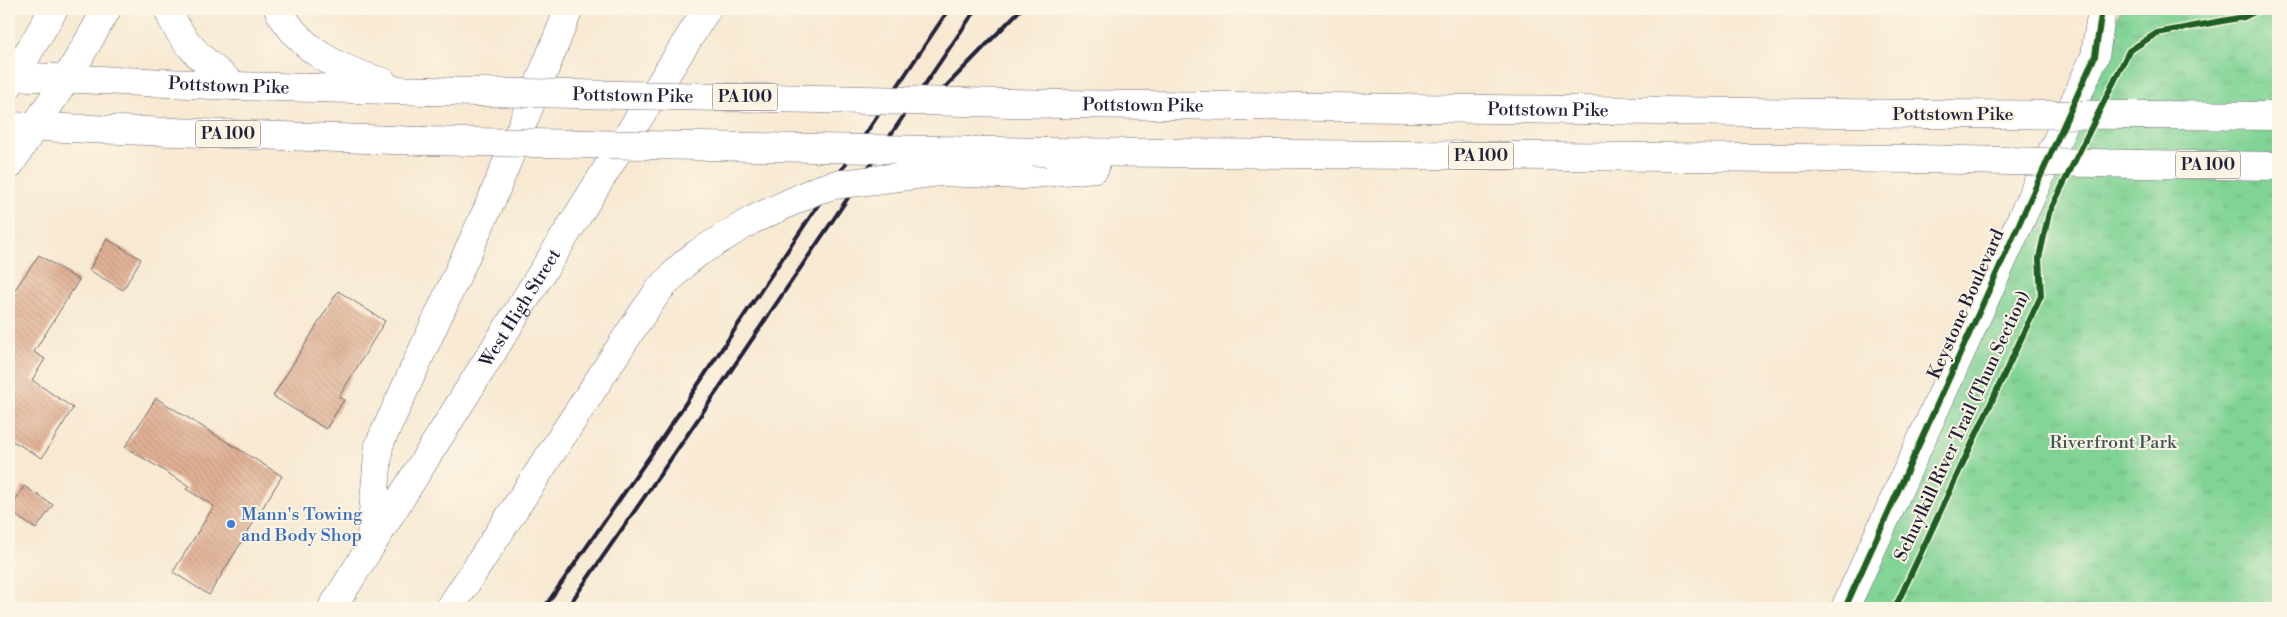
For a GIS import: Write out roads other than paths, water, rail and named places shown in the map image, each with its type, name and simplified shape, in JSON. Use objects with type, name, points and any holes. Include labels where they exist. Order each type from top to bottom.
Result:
[{"type":"main road","points":[[11,79],[54,9]]},
{"type":"main road","points":[[9,166],[21,126],[67,78],[107,9]]},
{"type":"main road","points":[[168,9],[179,32],[191,48],[235,86]]},
{"type":"main road","points":[[278,9],[287,26],[305,45],[330,63],[358,75],[419,91]]},
{"type":"main road","points":[[370,547],[378,445],[492,199],[569,9]]},
{"type":"main road","name":"West High Street","points":[[332,608],[707,9]]},
{"type":"main road","name":"Keystone Boulevard","points":[[1845,608],[2096,56],[2102,9]]},
{"type":"main road","name":"Pottstown Pike","points":[[11,79],[67,78],[235,86],[419,91],[1062,104],[2278,116]]},
{"type":"main road","name":"PA 100","points":[[21,126],[422,142],[1046,152],[1917,159],[2278,166]]},
{"type":"main road","points":[[450,608],[634,326],[660,290],[684,264],[698,253],[766,213],[798,197],[834,185],[940,172],[1022,175],[1230,154]]},
{"type":"railway","points":[[544,608],[659,443],[949,9]]},
{"type":"railway","points":[[567,608],[675,453],[976,9]]},
{"type":"railway","points":[[923,110],[1021,9]]},
{"type":"place","name":"Mann's Towing and Body Shop","points":[[231,524]]},
{"type":"park label","name":"Riverfront Park","points":[[2113,442]]}]
